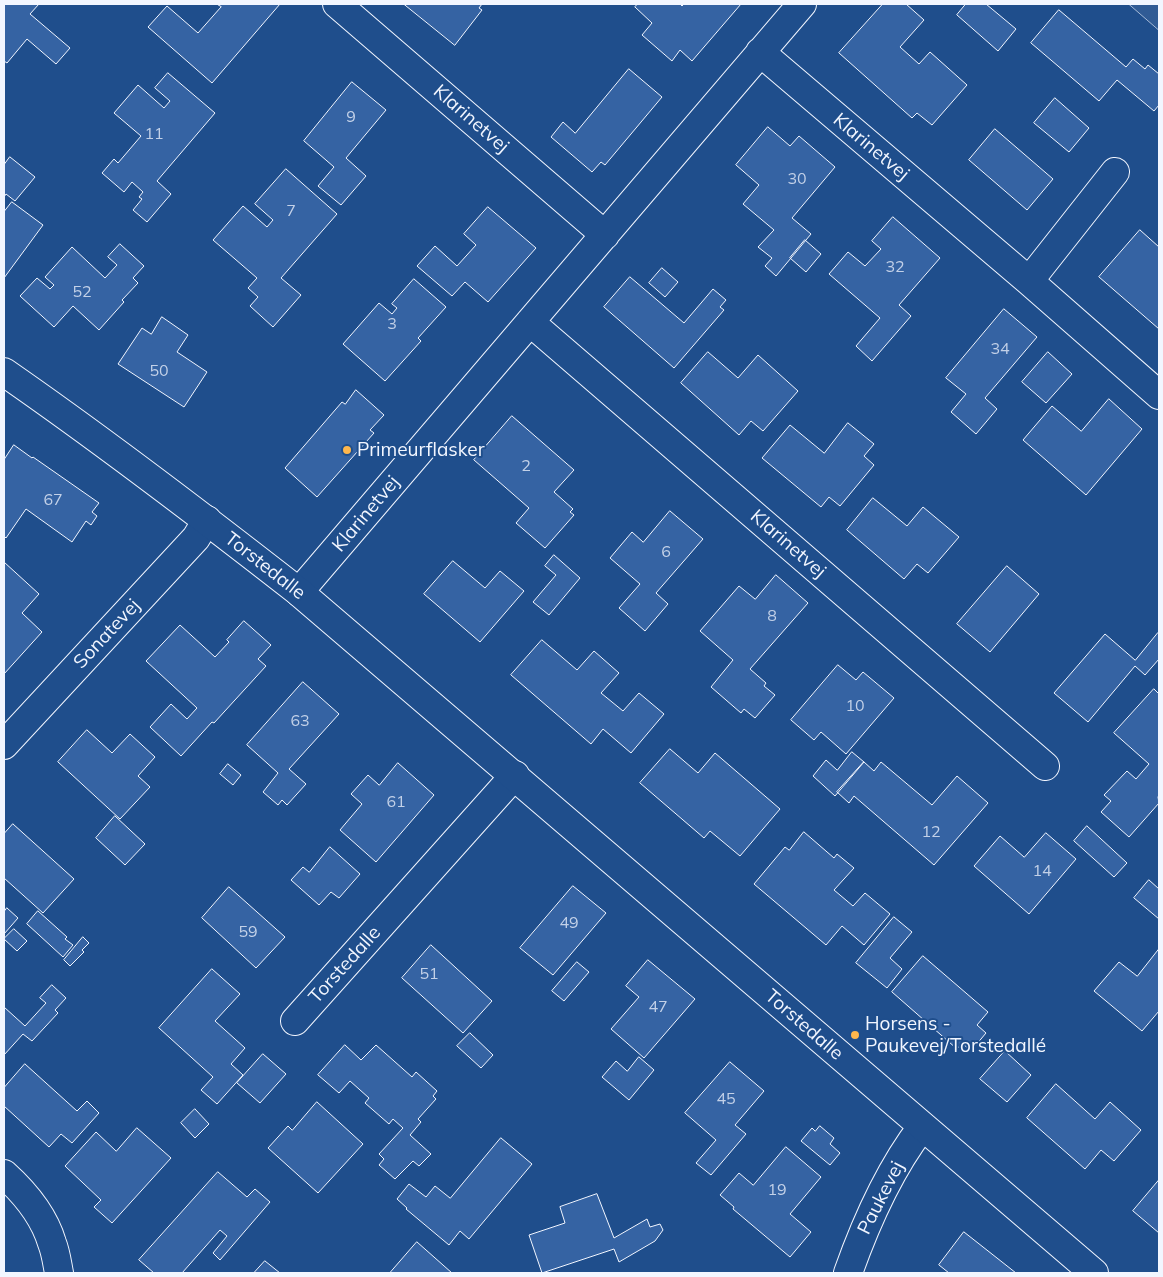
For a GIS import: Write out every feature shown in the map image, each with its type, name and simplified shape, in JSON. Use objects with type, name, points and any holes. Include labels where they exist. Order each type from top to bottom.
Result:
[{"type":"street","name":"Klarinetvej","points":[[336,4],[605,235]]},
{"type":"street","name":"Klarinetvej","points":[[300,592],[802,4]]},
{"type":"street","name":"Klarinetvej","points":[[760,52],[1029,281],[1159,395]]},
{"type":"street","points":[[1029,281],[1115,172]]},
{"type":"street","name":"Klarinetvej","points":[[530,322],[1045,766]]},
{"type":"street","name":"Torstedalle","points":[[4,372],[78,424],[300,592],[1094,1273]]},
{"type":"street","name":"Sonatevej","points":[[4,745],[189,545],[207,520]]},
{"type":"street","name":"Torstedalle","points":[[295,1021],[515,775]]},
{"type":"street","name":"Paukevej","points":[[848,1273],[860,1240],[894,1169],[922,1127]]},
{"type":"street","points":[[4,1174],[17,1186],[36,1211],[52,1242],[59,1273]]},
{"type":"shaded area","points":[[1129,4],[1159,4],[1159,30]]},
{"type":"building","points":[[4,4],[39,4],[30,14],[70,48],[56,64],[27,39],[7,63],[4,61]]},
{"type":"building","points":[[217,4],[280,4],[212,83],[148,27],[167,6],[198,33],[221,7]]},
{"type":"building","points":[[404,4],[482,4],[479,8],[482,10],[455,45]]},
{"type":"building","points":[[638,4],[680,4],[682,6],[684,4],[741,4],[692,61],[680,50],[672,61],[642,35],[652,23],[635,7]]},
{"type":"building","points":[[883,4],[906,4],[924,20],[900,47],[919,64],[930,52],[967,85],[932,125],[917,113],[912,118],[839,53]]},
{"type":"building","points":[[966,4],[986,4],[1016,29],[998,51],[957,15]]},
{"type":"building","points":[[1059,10],[1126,67],[1133,59],[1145,69],[1148,65],[1159,74],[1159,105],[1154,111],[1117,80],[1099,101],[1031,43]]},
{"type":"building","points":[[629,69],[662,97],[605,165],[601,162],[592,172],[551,137],[563,122],[575,133]]},
{"type":"building","points":[[168,73],[215,113],[157,181],[171,194],[147,222],[133,210],[142,199],[139,197],[143,192],[132,182],[124,192],[102,173],[114,159],[118,163],[141,136],[114,113],[138,85],[164,108],[170,101],[155,88]]},
{"type":"building","points":[[352,82],[386,110],[346,158],[366,176],[341,205],[318,186],[334,167],[304,141]]},
{"type":"building","points":[[1055,98],[1089,128],[1069,152],[1034,123]]},
{"type":"building","points":[[768,127],[790,146],[799,136],[835,167],[792,218],[811,234],[776,276],[765,266],[772,258],[758,247],[774,230],[743,204],[759,185],[736,165]]},
{"type":"building","points":[[995,129],[1053,179],[1027,210],[969,160]]},
{"type":"building","points":[[10,157],[35,177],[15,201],[6,194],[4,197],[4,165]]},
{"type":"building","points":[[286,169],[337,214],[281,278],[301,295],[273,327],[250,306],[258,297],[248,288],[257,278],[213,240],[243,206],[267,227],[273,220],[255,204]]},
{"type":"building","points":[[12,202],[43,225],[4,278],[4,212]]},
{"type":"building","points":[[488,207],[536,248],[488,302],[465,282],[452,296],[417,266],[435,246],[457,266],[476,245],[464,234]]},
{"type":"building","points":[[893,217],[940,258],[899,305],[911,316],[872,361],[856,346],[880,318],[829,274],[848,252],[865,266],[881,249],[872,241]]},
{"type":"building","points":[[1140,230],[1159,247],[1159,329],[1099,277]]},
{"type":"building","points":[[805,240],[821,254],[806,272],[790,258]]},
{"type":"building","points":[[120,244],[144,266],[133,278],[138,283],[99,330],[73,306],[54,327],[20,296],[37,278],[50,289],[54,285],[45,277],[72,247],[105,278],[117,265],[108,257]]},
{"type":"building","points":[[662,268],[678,282],[665,297],[649,283]]},
{"type":"building","points":[[630,277],[684,323],[713,289],[726,300],[720,307],[724,310],[674,368],[604,307]]},
{"type":"building","points":[[414,279],[446,307],[418,338],[421,341],[385,381],[343,344],[379,303],[392,314],[397,308],[392,304]]},
{"type":"building","points":[[1004,309],[1037,337],[985,398],[997,409],[976,434],[951,412],[966,394],[946,378]]},
{"type":"building","points":[[162,317],[188,335],[177,352],[207,372],[184,407],[118,364],[142,328],[151,334]]},
{"type":"building","points":[[708,352],[738,378],[758,355],[798,391],[763,431],[751,421],[739,435],[681,383]]},
{"type":"building","points":[[1048,352],[1072,374],[1046,403],[1022,382]]},
{"type":"building","points":[[356,390],[384,415],[370,430],[374,433],[317,497],[285,468],[342,402],[345,404]]},
{"type":"building","points":[[1109,399],[1142,429],[1086,495],[1023,440],[1052,406],[1081,431]]},
{"type":"building","points":[[512,416],[574,470],[554,492],[573,509],[570,512],[574,515],[545,548],[516,523],[529,508],[474,460]]},
{"type":"building","points":[[848,423],[874,444],[864,456],[874,465],[840,506],[829,497],[821,507],[762,458],[790,425],[824,453]]},
{"type":"building","points":[[14,445],[99,503],[92,512],[97,516],[91,525],[86,521],[72,542],[26,509],[6,538],[4,536],[4,460]]},
{"type":"building","points":[[873,498],[907,526],[923,507],[959,537],[928,573],[917,564],[904,579],[847,530]]},
{"type":"building","points":[[670,511],[703,539],[656,593],[668,604],[645,631],[619,608],[640,584],[610,558],[632,532],[643,542]]},
{"type":"building","points":[[554,555],[580,578],[549,615],[533,602],[556,575],[545,566]]},
{"type":"building","points":[[453,561],[485,588],[500,571],[524,591],[480,642],[424,594]]},
{"type":"building","points":[[4,562],[39,594],[22,613],[42,632],[4,674]]},
{"type":"building","points":[[1007,566],[1039,594],[990,652],[957,624]]},
{"type":"building","points":[[776,575],[808,603],[750,669],[766,683],[764,686],[775,695],[755,718],[744,709],[741,713],[711,687],[733,660],[700,631],[739,586],[755,599]]},
{"type":"building","points":[[244,621],[271,645],[258,659],[266,666],[181,756],[150,727],[171,704],[187,719],[197,708],[146,661],[180,625],[215,657]]},
{"type":"building","points":[[1158,633],[1159,659],[1145,675],[1135,666],[1088,722],[1054,693],[1105,634],[1135,660]]},
{"type":"building","points":[[542,640],[577,670],[594,651],[619,673],[601,693],[623,711],[639,693],[664,714],[631,753],[603,729],[591,744],[511,675]]},
{"type":"building","points":[[838,665],[856,680],[863,672],[894,698],[846,754],[821,732],[814,740],[791,720]]},
{"type":"building","points":[[303,682],[339,714],[289,769],[306,784],[287,805],[282,800],[278,805],[263,792],[278,773],[247,745]]},
{"type":"building","points":[[1154,689],[1159,694],[1159,803],[1129,837],[1101,812],[1111,801],[1104,795],[1127,771],[1136,779],[1149,764],[1114,733]]},
{"type":"building","points":[[87,730],[112,753],[130,734],[155,757],[138,776],[150,787],[120,819],[58,762]]},
{"type":"building","points":[[670,749],[698,773],[715,753],[780,809],[740,856],[710,831],[704,838],[640,783]]},
{"type":"building","points":[[852,752],[864,762],[835,796],[813,776],[826,760],[837,770]]},
{"type":"building","points":[[864,762],[874,771],[881,762],[932,805],[957,776],[988,803],[934,865],[854,796],[849,803],[837,792]]},
{"type":"building","points":[[398,763],[434,795],[376,862],[340,830],[362,804],[351,794],[368,775],[379,785]]},
{"type":"building","points":[[228,764],[241,775],[233,785],[220,774]]},
{"type":"building","points":[[115,816],[145,844],[125,865],[96,838]]},
{"type":"building","points":[[13,824],[74,879],[43,913],[4,878],[4,834]]},
{"type":"building","points":[[1087,826],[1127,863],[1114,877],[1074,841]]},
{"type":"building","points":[[804,832],[834,858],[837,854],[854,868],[834,890],[853,906],[865,893],[890,914],[864,945],[842,926],[826,945],[754,884],[785,847],[789,850]]},
{"type":"building","points":[[1046,833],[1076,859],[1029,914],[974,866],[1000,836],[1024,857]]},
{"type":"building","points":[[330,847],[360,874],[339,898],[331,892],[319,905],[291,880],[303,867],[309,872]]},
{"type":"building","points":[[1149,880],[1159,889],[1159,919],[1134,898]]},
{"type":"building","points":[[573,886],[606,913],[553,975],[520,948]]},
{"type":"building","points":[[229,887],[285,937],[256,968],[202,918]]},
{"type":"building","points":[[7,908],[18,918],[4,934],[4,912]]},
{"type":"building","points":[[38,911],[67,937],[65,939],[73,945],[63,957],[27,924]]},
{"type":"building","points":[[894,917],[912,932],[890,958],[902,969],[887,988],[856,963]]},
{"type":"building","points":[[14,929],[27,941],[17,951],[4,939]]},
{"type":"building","points":[[83,937],[89,943],[82,950],[84,952],[70,966],[64,960]]},
{"type":"building","points":[[431,945],[492,1001],[463,1033],[402,978]]},
{"type":"building","points":[[1159,949],[1159,1011],[1142,1031],[1094,991],[1119,962],[1137,976]]},
{"type":"building","points":[[923,956],[988,1012],[977,1025],[986,1033],[971,1051],[962,1043],[957,1049],[892,992]]},
{"type":"building","points":[[648,960],[695,999],[644,1058],[611,1029],[639,997],[626,986]]},
{"type":"building","points":[[577,962],[589,972],[564,1001],[552,991]]},
{"type":"building","points":[[212,969],[240,994],[215,1021],[245,1048],[231,1064],[243,1075],[217,1104],[201,1090],[213,1077],[159,1028]]},
{"type":"building","points":[[52,985],[66,998],[55,1010],[58,1013],[32,1041],[23,1034],[4,1055],[4,1007],[25,1026],[46,1003],[40,998]]},
{"type":"building","points":[[470,1033],[493,1055],[481,1068],[457,1046]]},
{"type":"building","points":[[345,1045],[361,1060],[376,1045],[412,1077],[416,1072],[437,1091],[433,1096],[436,1099],[418,1119],[421,1122],[410,1135],[431,1154],[419,1166],[413,1161],[395,1179],[379,1165],[384,1159],[379,1154],[403,1128],[393,1119],[389,1124],[365,1103],[369,1098],[350,1081],[339,1093],[318,1075]]},
{"type":"building","points":[[1005,1051],[1031,1075],[1007,1102],[980,1079]]},
{"type":"building","points":[[263,1054],[286,1074],[260,1103],[237,1083]]},
{"type":"building","points":[[639,1057],[654,1070],[629,1100],[602,1077],[616,1061],[627,1071]]},
{"type":"building","points":[[730,1062],[764,1091],[735,1125],[746,1134],[711,1175],[696,1163],[716,1140],[685,1113]]},
{"type":"building","points":[[25,1064],[77,1111],[87,1101],[99,1113],[72,1143],[61,1134],[49,1147],[4,1106],[4,1088]]},
{"type":"building","points":[[1056,1084],[1095,1119],[1110,1102],[1141,1130],[1114,1161],[1101,1150],[1085,1169],[1027,1118]]},
{"type":"building","points":[[317,1102],[363,1144],[318,1193],[268,1148],[288,1126],[292,1130]]},
{"type":"building","points":[[195,1109],[209,1124],[195,1138],[181,1123]]},
{"type":"building","points":[[820,1126],[834,1138],[830,1144],[840,1153],[830,1165],[801,1141],[812,1128],[815,1131]]},
{"type":"building","points":[[137,1128],[171,1158],[112,1223],[94,1207],[101,1200],[65,1166],[96,1132],[116,1151]]},
{"type":"building","points":[[501,1138],[532,1164],[469,1239],[460,1231],[449,1245],[406,1209],[397,1199],[409,1184],[426,1197],[435,1186],[450,1198]]},
{"type":"building","points":[[786,1147],[821,1177],[790,1214],[811,1232],[790,1257],[733,1209],[734,1207],[720,1195],[739,1173],[753,1185]]},
{"type":"building","points":[[218,1172],[247,1197],[255,1189],[270,1202],[220,1260],[213,1253],[227,1236],[220,1230],[182,1273],[154,1273],[139,1260]]},
{"type":"building","points":[[1159,1180],[1159,1233],[1133,1211]]},
{"type":"building","points":[[597,1194],[614,1238],[647,1219],[650,1227],[660,1224],[663,1230],[655,1241],[619,1262],[614,1249],[542,1273],[529,1235],[565,1223],[560,1207]]},
{"type":"building","points":[[964,1232],[1016,1273],[949,1273],[939,1265]]},
{"type":"building","points":[[417,1242],[452,1273],[390,1273]]},
{"type":"building","points":[[265,1261],[280,1273],[254,1273]]},
{"type":"place","name":"Primeurflasker","points":[[347,450]]},
{"type":"place","name":"Horsens - Paukevej/Torstedallé","points":[[855,1035]]}]
